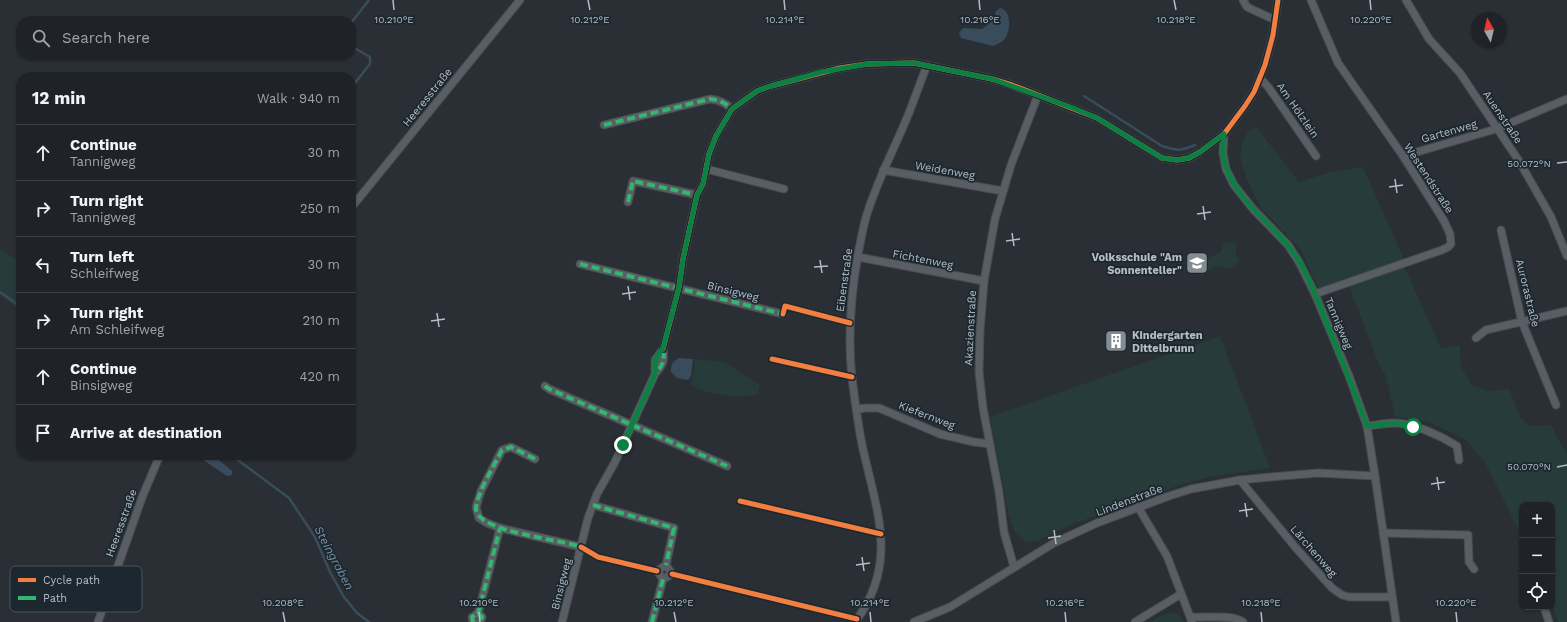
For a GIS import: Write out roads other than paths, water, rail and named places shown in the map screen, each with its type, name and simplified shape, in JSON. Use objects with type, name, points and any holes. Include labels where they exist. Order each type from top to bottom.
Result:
[{"type":"street","name":"Heeresstraße","points":[[356,202],[520,0]]},
{"type":"street","points":[[1243,0],[1247,7],[1275,20]]},
{"type":"street","points":[[1224,134],[1248,102],[1260,78],[1269,51],[1278,0]]},
{"type":"street","name":"Westendstraße","points":[[1311,0],[1338,64],[1403,156],[1444,221],[1450,234],[1451,244],[1442,250],[1315,294]]},
{"type":"street","name":"Auenstraße","points":[[1406,0],[1428,39],[1460,73],[1496,129],[1519,161],[1551,217],[1567,256]]},
{"type":"street","name":"Binsigweg","points":[[562,622],[581,547],[597,494],[615,462],[655,374],[663,365],[663,348],[679,287],[683,259],[697,195],[703,184],[709,154],[716,136],[732,109],[757,91],[822,72],[867,64],[904,62],[927,65],[992,79],[1038,95],[1097,118],[1162,158],[1177,160],[1189,158],[1200,152],[1224,134]]},
{"type":"street","name":"Eibenstraße","points":[[855,622],[863,610],[876,583],[882,547],[878,508],[863,449],[852,377],[850,312],[858,257],[868,210],[927,65]]},
{"type":"street","name":"Am Hölzlein","points":[[1260,78],[1269,88],[1316,156]]},
{"type":"street","name":"Akazienstraße","points":[[1014,567],[1004,532],[999,492],[983,408],[979,372],[980,331],[984,281],[992,231],[1018,145],[1038,95]]},
{"type":"street","points":[[604,125],[710,99],[718,100],[732,109]]},
{"type":"street","name":"Gartenweg","points":[[1403,156],[1496,129],[1567,99]]},
{"type":"street","name":"Tannigweg","points":[[1224,134],[1223,153],[1226,169],[1234,185],[1253,209],[1288,245],[1299,262],[1315,294],[1349,376],[1367,426],[1396,622]]},
{"type":"street","points":[[706,169],[784,189]]},
{"type":"street","name":"Weidenweg","points":[[883,170],[1003,191]]},
{"type":"street","points":[[628,202],[633,181],[697,195]]},
{"type":"street","name":"Aurorastraße","points":[[1501,230],[1522,322],[1556,404]]},
{"type":"street","name":"Fichtenweg","points":[[858,257],[984,281]]},
{"type":"street","name":"Binsigweg","points":[[580,264],[679,287],[783,314]]},
{"type":"street","points":[[1476,338],[1486,330],[1566,312]]},
{"type":"street","points":[[545,386],[727,466]]},
{"type":"street","name":"Kiefernweg","points":[[857,410],[879,408],[940,434],[990,444]]},
{"type":"street","points":[[1367,426],[1397,423],[1427,431],[1457,446],[1459,460]]},
{"type":"street","points":[[535,459],[511,447],[506,447],[502,450],[481,491],[476,510],[479,518],[500,528],[581,547]]},
{"type":"street","name":"Heeresstraße","points":[[118,566],[143,495],[158,460]]},
{"type":"street","name":"Lindenstraße","points":[[914,622],[950,607],[1054,543],[1138,507],[1191,489],[1240,480],[1318,473],[1375,476]]},
{"type":"street","name":"Lärchenweg","points":[[1240,480],[1296,548],[1332,588],[1342,595],[1392,597]]},
{"type":"street","points":[[593,505],[674,528],[666,565],[657,570],[663,579],[652,622]]},
{"type":"street","points":[[1138,507],[1167,556],[1191,620],[1227,618],[1240,620],[1243,622]]},
{"type":"street","points":[[473,622],[473,616],[478,614],[500,528]]},
{"type":"street","points":[[1383,533],[1468,535],[1469,562],[1474,569]]},
{"type":"street","points":[[1135,622],[1181,594]]},
{"type":"street","points":[[1545,610],[1549,622]]},
{"type":"street","name":"Heeresstraße","points":[[98,622],[102,612]]},
{"type":"street","points":[[478,614],[482,617],[480,622]]},
{"type":"water","points":[[1000,8],[1004,9],[1009,20],[1008,33],[1002,42],[993,46],[961,38],[959,33],[963,28],[982,29],[996,17],[995,12]]},
{"type":"water","points":[[679,358],[693,359],[691,376],[688,380],[677,378],[671,372],[672,364]]},
{"type":"water","points":[[203,460],[219,460],[232,471],[232,475],[227,476]]},
{"type":"waterway","points":[[356,17],[369,0]]},
{"type":"waterway","points":[[356,49],[370,57],[370,64],[356,82]]},
{"type":"waterway","points":[[1084,96],[1162,146],[1179,150],[1195,145]]},
{"type":"waterway","name":"Steingraben","points":[[0,292],[16,303]]},
{"type":"waterway","name":"Steingraben","points":[[238,460],[289,498],[315,537],[330,572],[344,597],[357,613],[369,622]]},
{"type":"place","name":"Volksschule \"Am Sonnenteller\"","points":[[1197,263]]},
{"type":"place","name":"Kindergarten Dittelbrunn","points":[[1116,341]]}]
